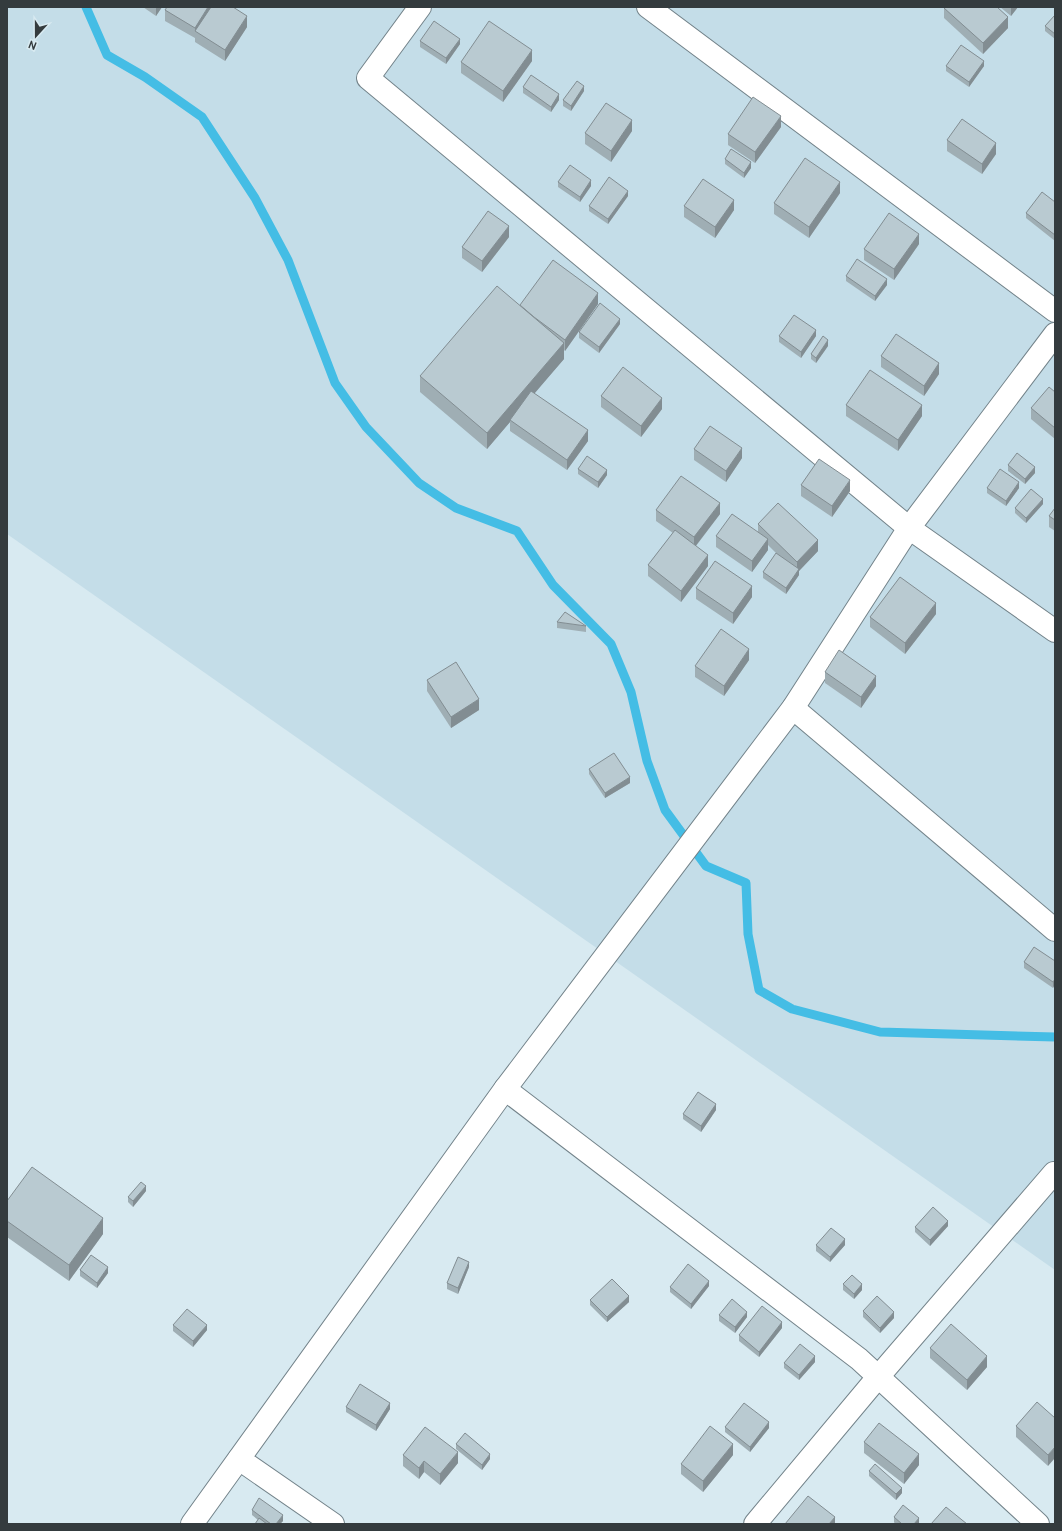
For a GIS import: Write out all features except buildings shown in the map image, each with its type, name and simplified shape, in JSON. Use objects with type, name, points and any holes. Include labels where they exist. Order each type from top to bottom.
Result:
[{"type":"street","points":[[420,7],[368,78],[910,528],[1055,632]]},
{"type":"street","points":[[648,7],[1055,311]]},
{"type":"street","points":[[192,1524],[505,1089],[793,708],[910,528],[1055,334]]},
{"type":"street","points":[[793,708],[1055,930]]},
{"type":"street","points":[[505,1089],[858,1359],[1038,1524]]},
{"type":"street","points":[[755,1524],[878,1377],[1054,1173]]},
{"type":"street","points":[[239,1459],[333,1524]]},
{"type":"shaded area","points":[[7,7],[1055,7],[1055,1270],[7,534]]},
{"type":"waterway","points":[[86,7],[107,55],[145,77],[202,117],[255,198],[288,260],[335,383],[366,427],[419,483],[456,508],[517,531],[553,585],[611,644],[631,692],[647,761],[665,810],[706,866],[746,883],[748,934],[759,990],[792,1009],[880,1032],[1055,1037]]}]
